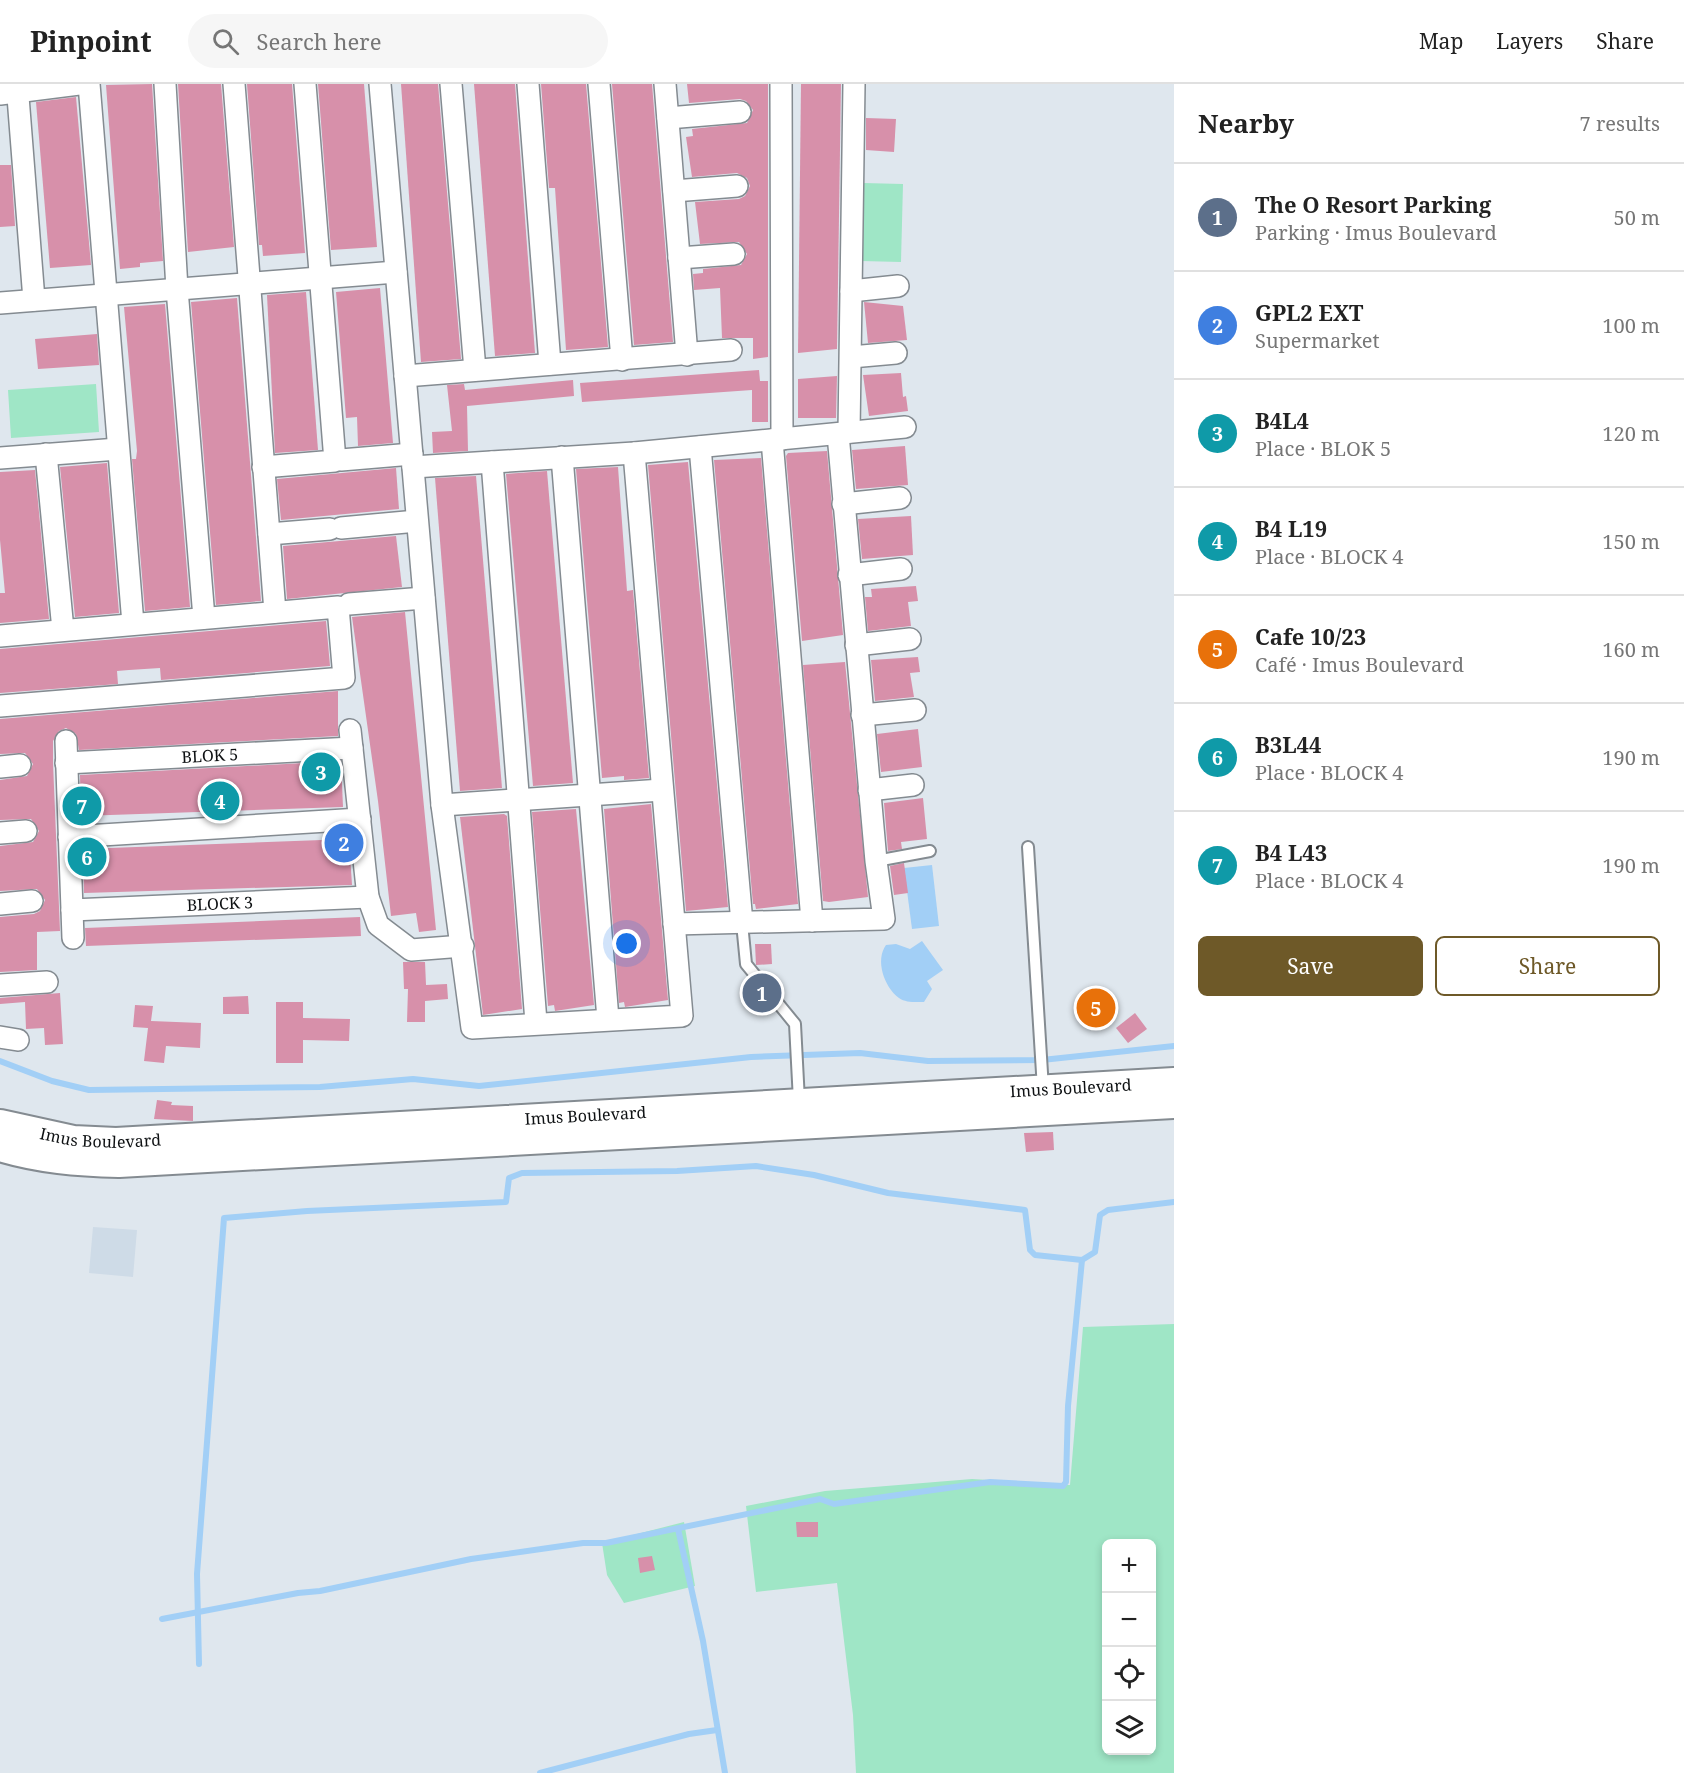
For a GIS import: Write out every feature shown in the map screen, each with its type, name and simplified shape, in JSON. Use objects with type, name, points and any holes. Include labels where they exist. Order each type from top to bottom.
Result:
[{"type":"main road","name":"Imus Boulevard","points":[[0,1147],[22,1154],[71,1162],[119,1163],[799,1114],[1043,1090],[1174,1082]]},
{"type":"main road","name":"Imus Boulevard","points":[[1043,1090],[1174,1104]]},
{"type":"main road","name":"Imus Boulevard","points":[[0,1124],[73,1140],[116,1142],[799,1114]]},
{"type":"street","points":[[34,300],[11,90],[79,84]]},
{"type":"street","points":[[89,84],[133,624]]},
{"type":"street","points":[[165,84],[177,289],[204,618]]},
{"type":"street","points":[[234,84],[275,612]]},
{"type":"street","points":[[263,467],[335,461],[305,84]]},
{"type":"street","points":[[380,84],[442,806],[463,946],[472,1028],[536,1022],[682,1016],[634,453]]},
{"type":"street","points":[[451,84],[475,370]]},
{"type":"street","points":[[528,84],[550,364]]},
{"type":"street","points":[[599,84],[622,360]]},
{"type":"street","points":[[665,84],[687,355]]},
{"type":"street","points":[[781,84],[777,440],[812,921]]},
{"type":"street","points":[[674,924],[884,919],[876,861],[843,504],[843,433],[850,357],[854,84]]},
{"type":"street","points":[[668,117],[740,112]]},
{"type":"street","points":[[674,191],[736,186]]},
{"type":"street","points":[[679,258],[734,254]]},
{"type":"street","points":[[0,303],[396,272]]},
{"type":"street","points":[[851,291],[898,286]]},
{"type":"street","points":[[405,376],[730,350]]},
{"type":"street","points":[[850,357],[896,353]]},
{"type":"street","points":[[341,460],[492,462],[634,453],[905,427]]},
{"type":"street","points":[[700,447],[742,923]]},
{"type":"street","points":[[0,458],[118,448]]},
{"type":"street","points":[[46,454],[63,630]]},
{"type":"street","points":[[562,457],[608,1019]]},
{"type":"street","points":[[492,462],[536,1022]]},
{"type":"street","points":[[843,504],[900,498]]},
{"type":"street","points":[[269,534],[417,521]]},
{"type":"street","points":[[849,575],[901,569]]},
{"type":"street","points":[[349,604],[424,598]]},
{"type":"street","points":[[0,636],[338,607],[344,678],[0,706]]},
{"type":"street","points":[[856,645],[910,639]]},
{"type":"street","points":[[862,715],[915,710]]},
{"type":"street","name":"BLOK 5","points":[[66,763],[351,739],[360,819]]},
{"type":"street","points":[[66,741],[73,938]]},
{"type":"street","points":[[869,790],[913,785]]},
{"type":"street","points":[[442,806],[662,790]]},
{"type":"street","points":[[69,837],[360,819],[368,897],[378,925],[411,950],[463,946]]},
{"type":"street","points":[[0,833],[26,831]]},
{"type":"street","name":"BLOCK 3","points":[[72,910],[368,897]]},
{"type":"street","points":[[0,904],[32,901]]},
{"type":"street","points":[[0,985],[47,982]]},
{"type":"lane","points":[[1028,847],[1043,1090]]},
{"type":"lane","points":[[876,861],[930,851]]},
{"type":"lane","points":[[742,923],[746,964],[795,1024],[799,1114]]},
{"type":"shaded area","points":[[93,1227],[137,1230],[133,1277],[89,1273]]},
{"type":"green space","points":[[863,183],[903,184],[901,262],[861,261]]},
{"type":"green space","points":[[96,384],[99,432],[11,438],[8,390]]},
{"type":"green space","points":[[1174,1324],[1174,1773],[856,1773],[853,1715],[837,1583],[756,1592],[746,1506],[825,1491],[972,1479],[1070,1485],[1083,1327]]},
{"type":"green space","points":[[684,1522],[695,1586],[624,1603],[607,1575],[602,1543]]},
{"type":"water","points":[[932,865],[939,926],[912,929],[904,868]]},
{"type":"water","points":[[922,941],[943,970],[927,981],[932,989],[924,1002],[905,1001],[894,993],[885,980],[881,958],[886,945],[896,944],[910,949]]},
{"type":"building","points":[[152,84],[163,261],[140,263],[140,267],[120,269],[106,85]]},
{"type":"building","points":[[178,84],[221,84],[234,247],[188,252]]},
{"type":"building","points":[[247,84],[292,84],[305,253],[263,256],[262,245],[259,245]]},
{"type":"building","points":[[318,84],[364,84],[377,247],[331,250]]},
{"type":"building","points":[[401,84],[438,84],[461,359],[421,362]]},
{"type":"building","points":[[474,84],[515,84],[535,353],[495,356]]},
{"type":"building","points":[[541,84],[586,84],[608,347],[566,350],[555,188],[549,188]]},
{"type":"building","points":[[612,84],[652,84],[673,342],[634,345]]},
{"type":"building","points":[[687,84],[768,84],[768,357],[753,359],[753,338],[722,338],[720,288],[694,290],[693,274],[703,273],[703,269],[741,265],[747,254],[739,242],[700,244],[695,202],[739,199],[745,196],[750,186],[747,178],[737,173],[692,177],[686,137],[693,136],[692,129],[747,123],[753,110],[746,101],[740,99],[689,103]]},
{"type":"building","points":[[801,84],[841,84],[837,349],[798,353]]},
{"type":"building","points":[[76,97],[91,265],[50,268],[36,102]]},
{"type":"building","points":[[866,118],[896,119],[894,152],[866,150]]},
{"type":"building","points":[[0,165],[11,165],[15,226],[0,227]]},
{"type":"building","points":[[380,288],[393,443],[358,446],[357,417],[346,418],[336,292]]},
{"type":"building","points":[[306,292],[318,450],[275,453],[267,295]]},
{"type":"building","points":[[237,298],[261,601],[216,605],[191,302]]},
{"type":"building","points":[[864,302],[903,306],[907,340],[868,343]]},
{"type":"building","points":[[165,304],[190,607],[145,611],[132,459],[136,459],[137,451],[124,307]]},
{"type":"building","points":[[97,334],[99,365],[38,369],[35,339]]},
{"type":"building","points":[[759,370],[760,381],[768,381],[768,422],[752,422],[752,390],[582,402],[580,383]]},
{"type":"building","points":[[901,373],[903,397],[906,396],[908,411],[869,416],[863,375]]},
{"type":"building","points":[[837,376],[836,418],[798,418],[798,379]]},
{"type":"building","points":[[573,380],[574,396],[467,406],[468,451],[433,453],[432,432],[452,431],[447,385],[464,384],[465,390]]},
{"type":"building","points":[[905,446],[908,485],[856,489],[852,450]]},
{"type":"building","points":[[827,451],[843,635],[802,641],[786,456],[788,453]]},
{"type":"building","points":[[761,458],[798,904],[756,909],[753,904],[714,460]]},
{"type":"building","points":[[688,462],[728,907],[686,911],[648,465]]},
{"type":"building","points":[[107,463],[119,613],[75,617],[60,467]]},
{"type":"building","points":[[618,467],[627,591],[633,590],[649,778],[624,780],[624,776],[602,778],[576,469]]},
{"type":"building","points":[[396,468],[399,509],[281,520],[277,479]]},
{"type":"building","points":[[35,470],[49,619],[0,623],[0,593],[5,593],[0,540],[0,472]]},
{"type":"building","points":[[547,471],[573,783],[533,786],[506,474]]},
{"type":"building","points":[[476,476],[502,788],[460,791],[435,478]]},
{"type":"building","points":[[911,516],[913,555],[862,559],[858,519]]},
{"type":"building","points":[[396,536],[402,587],[287,599],[283,546]]},
{"type":"building","points":[[916,586],[918,601],[908,602],[911,626],[868,631],[865,597],[872,597],[871,589]]},
{"type":"building","points":[[405,612],[436,930],[419,932],[416,913],[391,916],[378,801],[352,617]]},
{"type":"building","points":[[326,621],[330,666],[161,680],[160,668],[129,670],[117,671],[118,684],[0,693],[0,649]]},
{"type":"building","points":[[918,657],[920,672],[910,673],[914,697],[875,701],[871,660]]},
{"type":"building","points":[[845,662],[868,897],[829,902],[823,901],[803,665]]},
{"type":"building","points":[[338,691],[338,736],[79,750],[76,734],[66,728],[59,731],[53,741],[53,763],[60,931],[37,932],[37,970],[0,972],[0,917],[34,914],[40,911],[45,900],[37,889],[0,891],[0,846],[33,842],[39,831],[31,819],[0,820],[0,780],[27,776],[33,764],[25,753],[0,754],[0,719]]},
{"type":"building","points":[[918,729],[922,767],[881,772],[877,734]]},
{"type":"building","points":[[341,761],[343,807],[81,816],[80,775]]},
{"type":"building","points":[[923,798],[927,839],[901,842],[902,849],[888,851],[884,803]]},
{"type":"building","points":[[651,804],[668,1000],[625,1007],[624,1002],[619,1003],[604,809]]},
{"type":"building","points":[[576,809],[594,1005],[555,1011],[554,1005],[548,1006],[532,812]]},
{"type":"building","points":[[504,814],[507,816],[522,1009],[483,1015],[460,817]]},
{"type":"building","points":[[349,839],[352,885],[84,893],[83,849]]},
{"type":"building","points":[[904,863],[908,893],[894,895],[890,866]]},
{"type":"building","points":[[360,917],[361,936],[86,946],[85,928]]},
{"type":"building","points":[[755,944],[771,944],[772,964],[756,965]]},
{"type":"building","points":[[403,962],[425,962],[426,985],[447,984],[448,999],[425,1001],[425,1022],[407,1022],[408,989],[404,989]]},
{"type":"building","points":[[60,993],[63,1044],[45,1045],[44,1028],[26,1029],[25,1002],[0,1004],[0,998]]},
{"type":"building","points":[[248,996],[249,1014],[223,1014],[223,997]]},
{"type":"building","points":[[276,1002],[303,1002],[303,1018],[350,1019],[349,1041],[303,1040],[303,1063],[276,1063]]},
{"type":"building","points":[[135,1005],[153,1006],[151,1021],[201,1023],[200,1048],[166,1046],[164,1063],[144,1061],[148,1028],[133,1027]]},
{"type":"building","points":[[1135,1013],[1147,1029],[1128,1043],[1116,1028]]},
{"type":"building","points":[[157,1100],[172,1102],[171,1105],[193,1106],[193,1121],[154,1119]]},
{"type":"building","points":[[1053,1132],[1054,1150],[1026,1152],[1024,1133]]},
{"type":"building","points":[[796,1522],[818,1522],[818,1537],[797,1537]]},
{"type":"building","points":[[652,1556],[655,1570],[640,1573],[638,1558]]},
{"type":"waterway","points":[[0,1061],[52,1081],[89,1090],[320,1087],[413,1079],[479,1086],[751,1057],[860,1053],[928,1061],[1042,1060],[1174,1046]]},
{"type":"waterway","points":[[199,1664],[197,1574],[224,1218],[307,1211],[506,1202],[509,1178],[522,1173],[677,1171],[756,1166],[814,1175],[888,1193],[1025,1210],[1030,1250],[1035,1255],[1082,1260],[1095,1252],[1100,1215],[1108,1210],[1174,1202]]},
{"type":"waterway","points":[[162,1619],[298,1593],[320,1591],[471,1559],[583,1543],[606,1543],[820,1499],[834,1504],[990,1482],[1063,1486],[1066,1482],[1068,1406],[1082,1260]]},
{"type":"waterway","points":[[678,1529],[703,1641],[725,1773]]},
{"type":"waterway","points":[[540,1773],[689,1734],[717,1730]]},
{"type":"place","name":"B4L4","points":[[321,772]]},
{"type":"place","name":"B4 L19","points":[[220,801]]},
{"type":"place","name":"B4 L43","points":[[82,806]]},
{"type":"place","name":"GPL2 EXT","points":[[344,843]]},
{"type":"place","name":"B3L44","points":[[87,857]]},
{"type":"place","name":"The O Resort Parking","points":[[762,993]]},
{"type":"place","name":"Cafe 10/23","points":[[1096,1008]]}]
